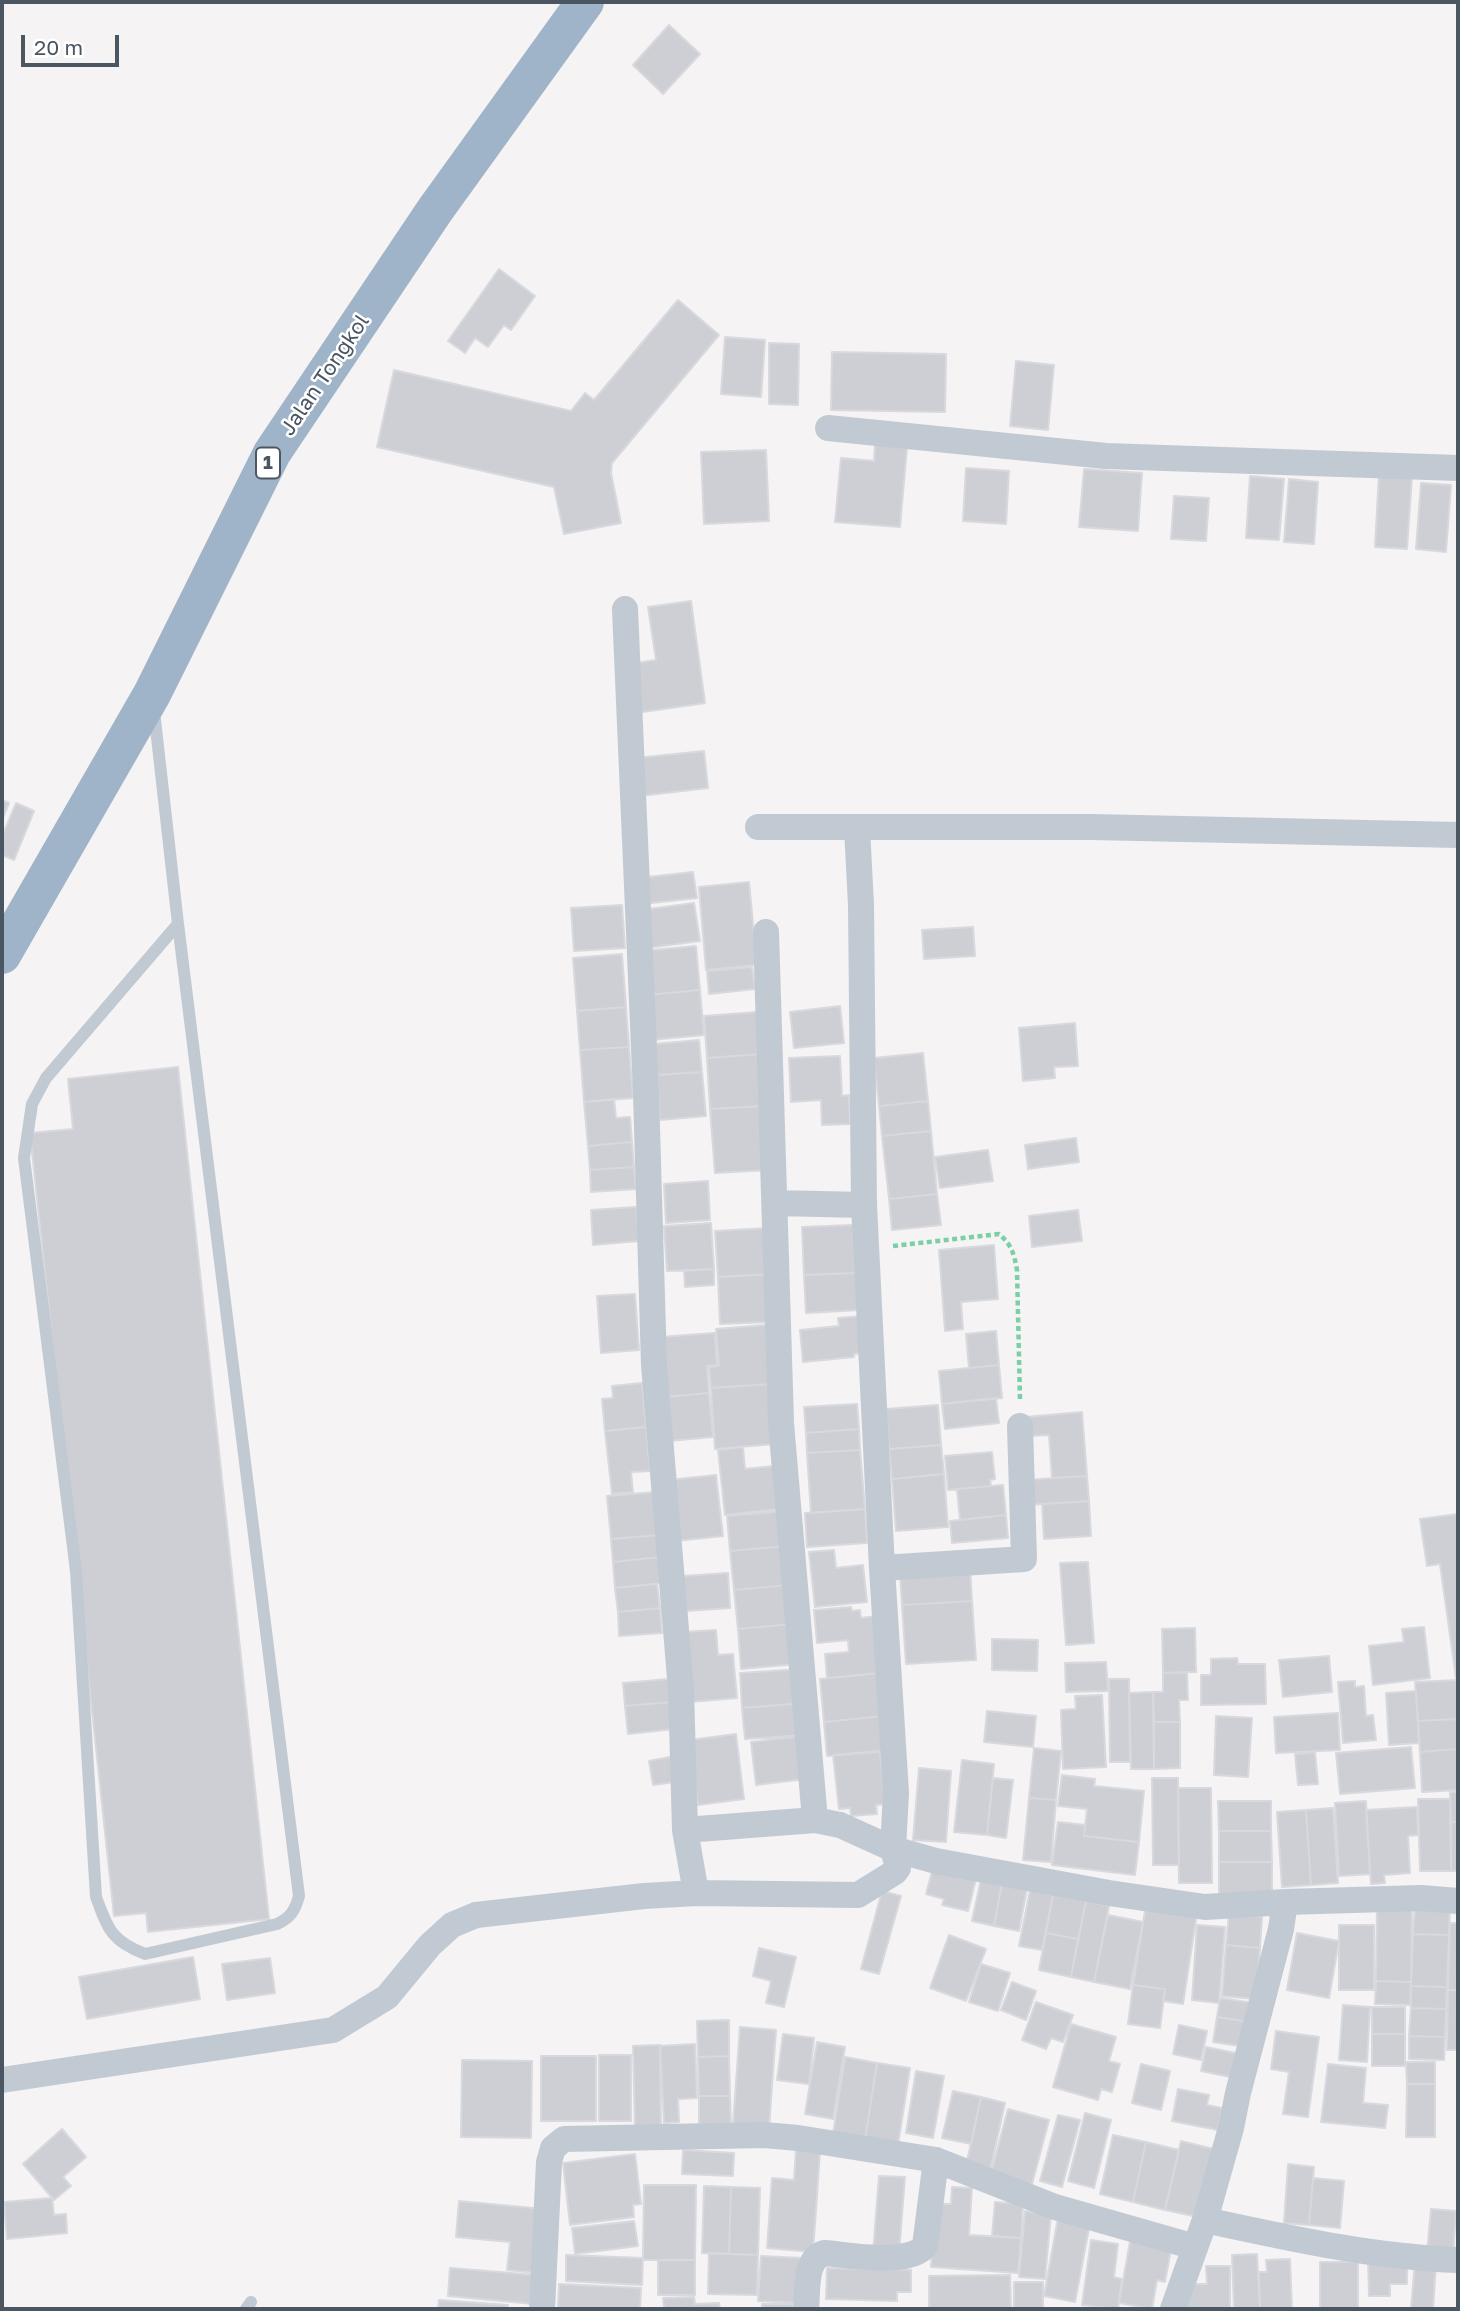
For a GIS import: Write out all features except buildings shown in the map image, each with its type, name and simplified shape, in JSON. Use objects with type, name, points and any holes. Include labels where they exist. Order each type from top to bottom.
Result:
[{"type":"highway","name":"Jalan Tongkol","points":[[2,955],[152,694],[272,453],[435,211],[585,2]]},
{"type":"street","points":[[828,428],[1106,456],[1458,468]]},
{"type":"street","points":[[625,610],[646,1094],[654,1364],[681,1690],[685,1830],[696,1893]]},
{"type":"street","points":[[758,827],[1092,827],[1458,835]]},
{"type":"street","points":[[2,2080],[333,2030],[387,1997],[429,1945],[452,1925],[476,1915],[696,1893],[858,1895],[868,1891],[894,1861],[896,1793],[864,1205],[861,905],[857,828]]},
{"type":"street","points":[[766,932],[781,1423],[815,1820]]},
{"type":"street","points":[[775,1203],[864,1205]]},
{"type":"street","points":[[882,1568],[1024,1559],[1020,1426]]},
{"type":"street","points":[[685,1830],[815,1820],[840,1825],[894,1861],[936,1861],[1205,1907],[1421,1898],[1458,1900]]},
{"type":"street","points":[[1173,2309],[1205,2220],[1231,2128],[1281,1928],[1285,1902]]},
{"type":"street","points":[[542,2309],[550,2162],[553,2148],[564,2139],[764,2136],[798,2138],[936,2160],[1055,2207],[1195,2247]]},
{"type":"street","points":[[806,2309],[811,2265],[819,2255],[825,2253],[901,2258],[925,2246],[936,2160]]},
{"type":"street","points":[[1205,2220],[1330,2247],[1427,2259],[1458,2260]]},
{"type":"lane","points":[[152,694],[178,924],[299,1896],[288,1919],[277,1924],[145,1954],[124,1947],[107,1928],[96,1897],[76,1571],[23,1158],[32,1104],[46,1078],[178,924]]},
{"type":"path","points":[[866,1249],[999,1234],[1008,1242],[1014,1252],[1017,1270],[1020,1426]]}]
